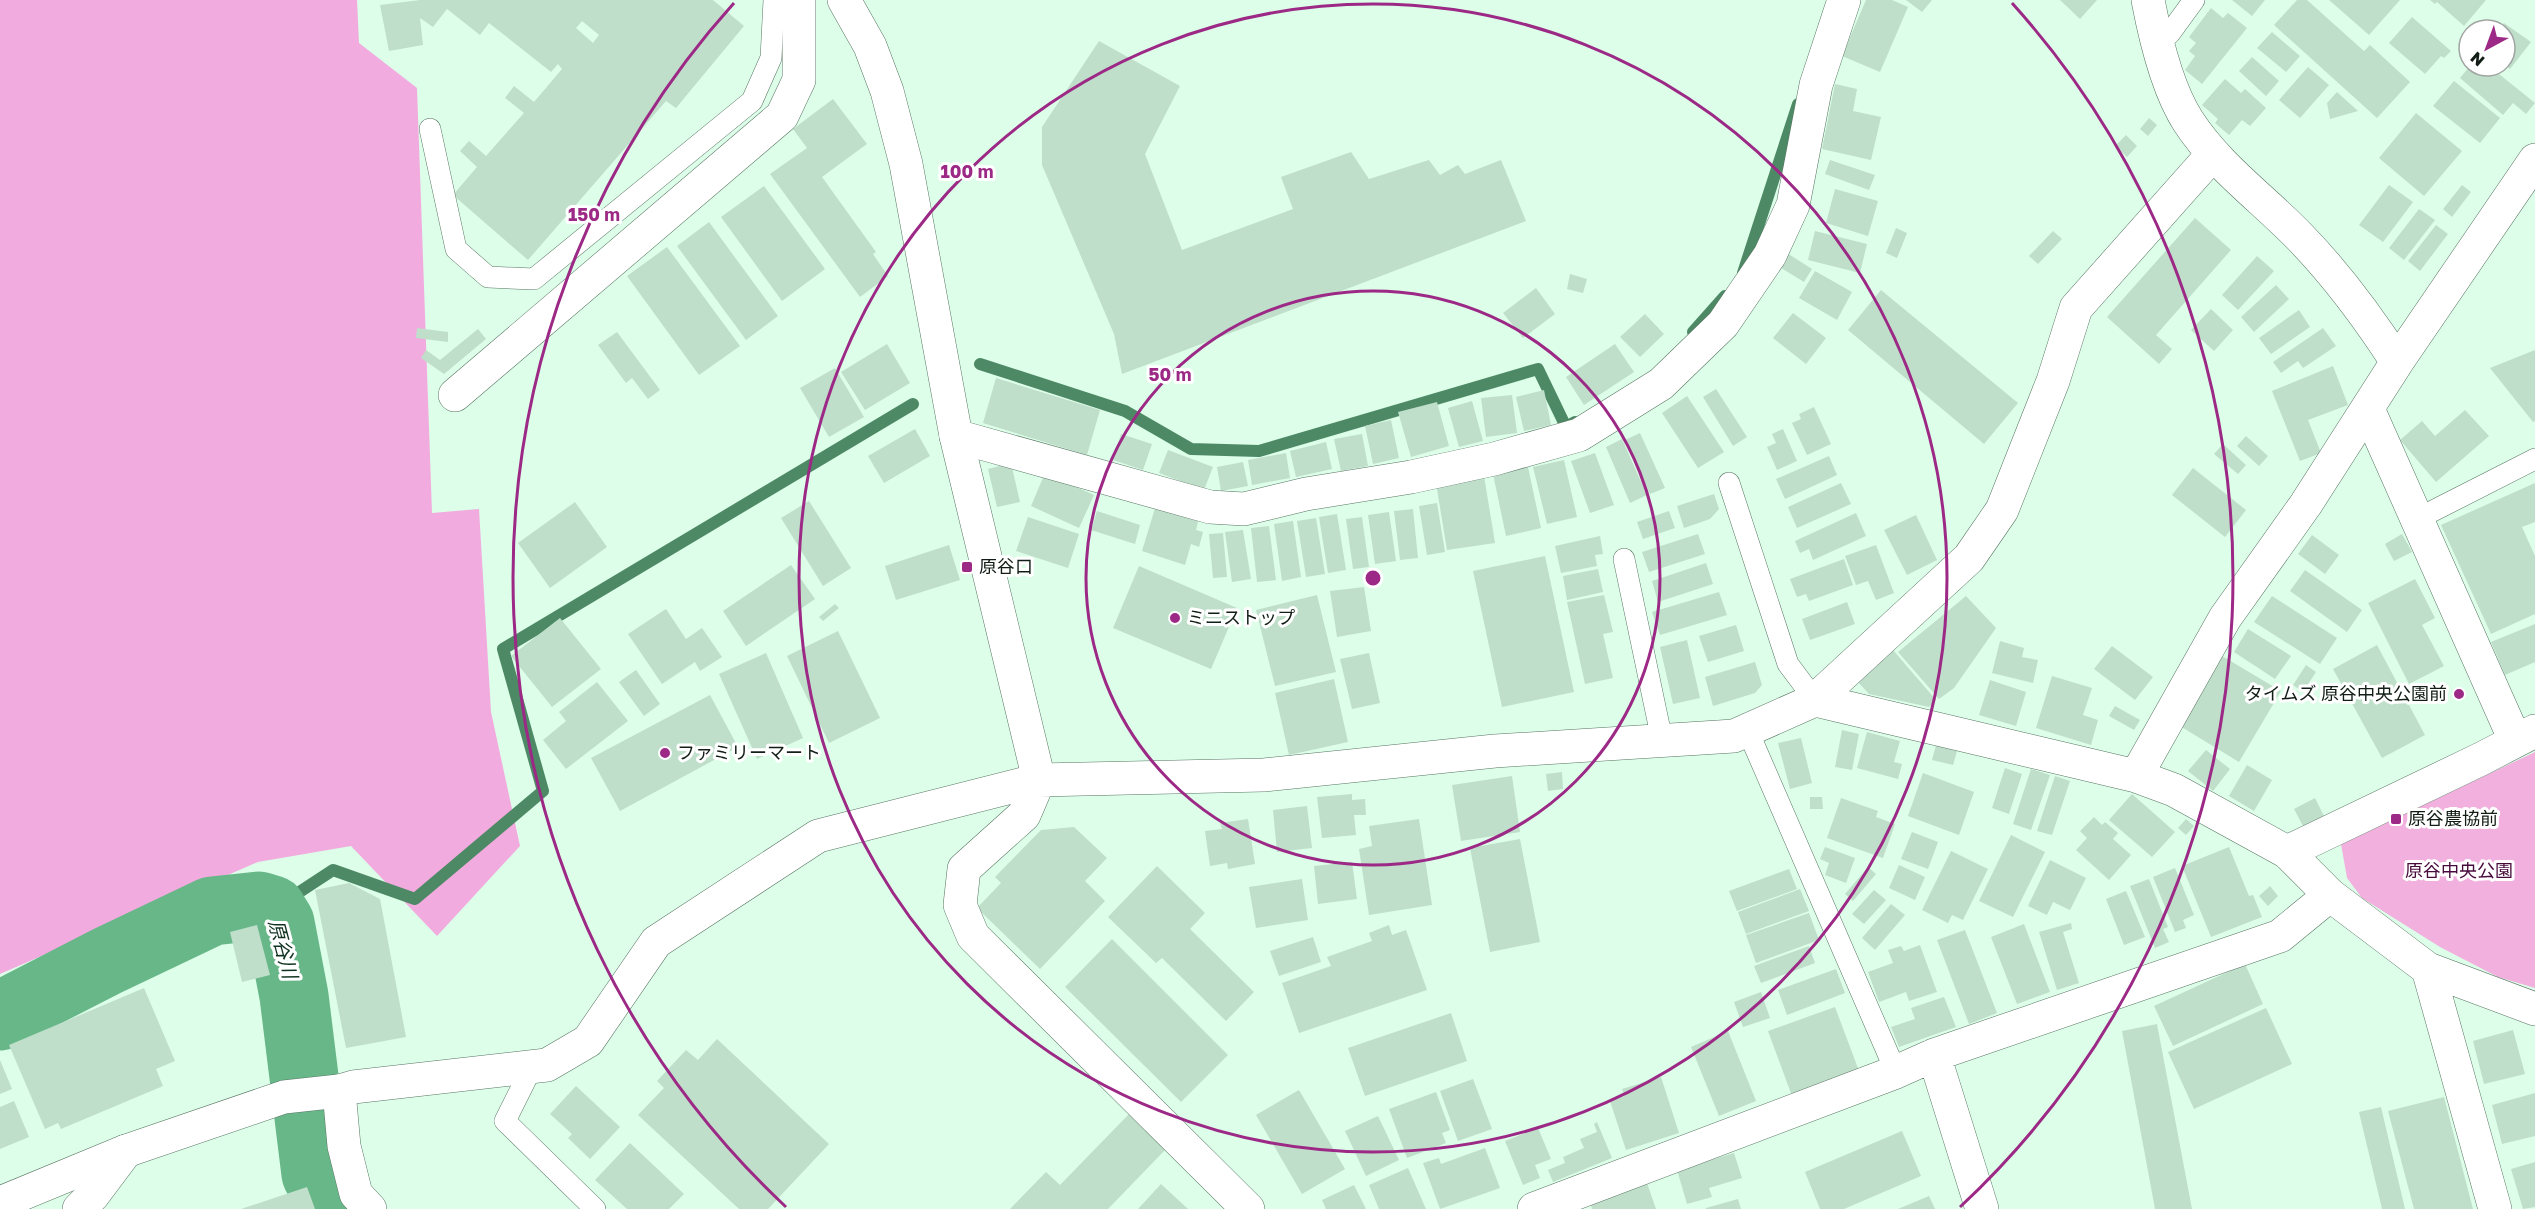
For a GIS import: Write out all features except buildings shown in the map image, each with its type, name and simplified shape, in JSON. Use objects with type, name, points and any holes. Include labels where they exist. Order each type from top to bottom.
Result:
[{"type":"street","points":[[455,395],[782,116],[799,80],[799,0]]},
{"type":"street","points":[[844,0],[870,45],[887,91],[906,165],[956,436],[1039,780],[1024,815],[964,869],[960,905],[973,936],[1248,1209]]},
{"type":"street","points":[[956,436],[1210,507],[1244,509],[1306,494],[1411,477],[1494,459],[1579,435],[1661,384],[1723,324],[1770,255],[1793,205],[1816,85],[1844,0]]},
{"type":"street","points":[[2148,0],[2172,85],[2187,120],[2213,154],[2300,236],[2362,309],[2397,362]]},
{"type":"street","points":[[0,1203],[126,1151],[284,1097],[337,1091],[353,1086],[547,1065],[588,1041],[656,942],[818,836],[1039,780],[1264,775],[1495,752],[1734,736],[1815,700],[1969,558],[2002,510],[2053,381],[2076,308],[2213,154]]},
{"type":"street","points":[[2136,776],[2225,618],[2306,504],[2397,362],[2535,160]]},
{"type":"street","points":[[2287,852],[2481,759],[2525,735],[2417,519],[2368,409]]},
{"type":"street","points":[[1815,700],[2136,776],[2174,790],[2287,852],[2330,895],[2428,969],[2535,1009]]},
{"type":"street","points":[[1534,1209],[1896,1072],[1934,1055],[2280,936],[2330,895]]},
{"type":"street","points":[[2428,969],[2495,1209]]},
{"type":"street","points":[[1934,1055],[1982,1209]]},
{"type":"street","points":[[337,1091],[344,1146],[356,1194],[370,1209]]},
{"type":"street","points":[[79,1209],[93,1195],[126,1151]]},
{"type":"lane","points":[[430,129],[456,249],[488,277],[534,279],[752,101],[771,58],[774,0]]},
{"type":"lane","points":[[2159,42],[2170,33],[2194,0]]},
{"type":"lane","points":[[2417,519],[2535,459]]},
{"type":"lane","points":[[1729,483],[1788,664],[1815,700]]},
{"type":"lane","points":[[1624,559],[1662,740]]},
{"type":"lane","points":[[1748,729],[1896,1072]]},
{"type":"lane","points":[[532,1067],[505,1121],[595,1209]]},
{"type":"green space","name":"原谷中央公園","points":[[2535,752],[2535,988],[2498,977],[2440,947],[2362,898],[2347,878],[2341,844]]},
{"type":"shaded area","points":[[0,0],[357,0],[359,43],[417,88],[432,513],[479,509],[491,712],[520,846],[437,936],[351,846],[258,862],[0,974]]},
{"type":"waterway","points":[[1743,273],[1798,104]]},
{"type":"waterway","points":[[1693,332],[1725,296]]},
{"type":"waterway","points":[[980,364],[1125,411],[1191,449],[1259,451],[1538,369],[1566,427],[1575,422]]},
{"type":"waterway","points":[[272,910],[333,870],[415,899],[543,791],[503,649],[913,404]]},
{"type":"waterway","name":"原谷川","points":[[0,1016],[212,911],[259,906],[272,910],[280,923],[294,996],[316,1174],[334,1209]]},
{"type":"place","name":"原谷口","points":[[967,567]]},
{"type":"place","name":"ミニストップ","points":[[1175,618]]},
{"type":"place","name":"タイムズ 原谷中央公園前","points":[[2459,694]]},
{"type":"place","name":"ファミリーマート","points":[[665,753]]},
{"type":"place","name":"原谷農協前","points":[[2396,819]]}]
